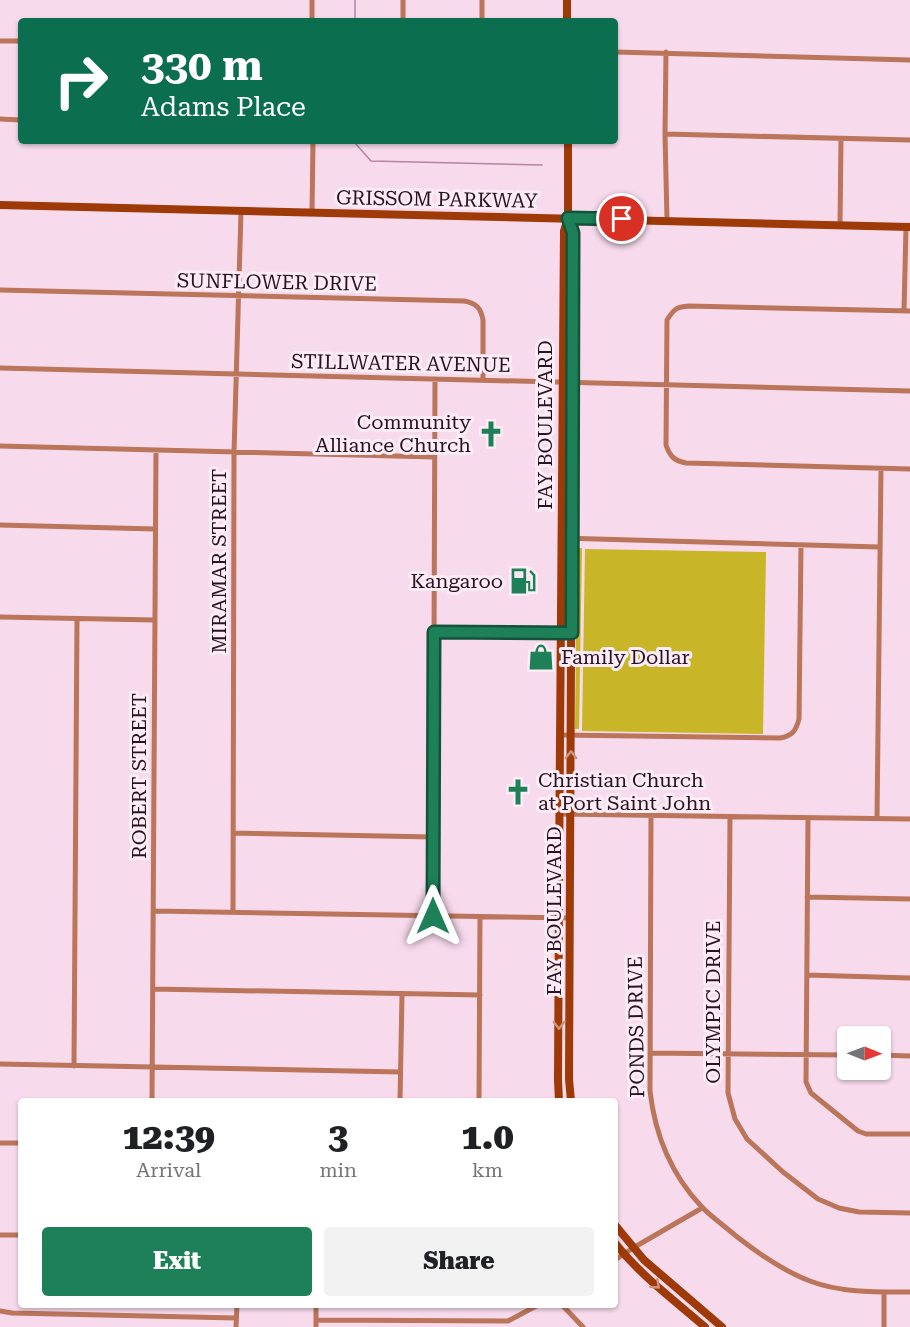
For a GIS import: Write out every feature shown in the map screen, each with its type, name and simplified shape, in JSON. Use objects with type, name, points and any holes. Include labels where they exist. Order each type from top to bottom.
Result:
[{"type":"main road","points":[[567,0],[567,18]]},
{"type":"main road","name":"FAY BOULEVARD","points":[[560,1098],[562,382],[564,231],[568,218],[568,144]]},
{"type":"main road","name":"GRISSOM PARKWAY","points":[[0,204],[908,227]]},
{"type":"main road","name":"FAY BOULEVARD","points":[[568,218],[573,233],[571,1098]]},
{"type":"main road","points":[[618,1229],[633,1248],[661,1275],[722,1327]]},
{"type":"main road","points":[[618,1247],[657,1287],[705,1327]]},
{"type":"street","points":[[312,0],[312,18]]},
{"type":"street","points":[[403,0],[403,18]]},
{"type":"street","points":[[482,0],[482,18]]},
{"type":"street","points":[[0,41],[18,41]]},
{"type":"street","points":[[618,52],[910,60]]},
{"type":"street","points":[[666,52],[667,220]]},
{"type":"street","points":[[0,119],[18,120]]},
{"type":"street","points":[[665,134],[910,140]]},
{"type":"street","points":[[840,225],[841,139]]},
{"type":"street","points":[[312,212],[313,144]]},
{"type":"street","name":"MIRAMAR STREET","points":[[233,912],[234,453],[241,211]]},
{"type":"street","points":[[908,227],[907,311],[689,306],[674,310],[667,320],[666,445],[669,454],[676,461],[686,464],[910,469]]},
{"type":"street","name":"SUNFLOWER DRIVE","points":[[0,290],[472,302],[479,307],[483,320],[483,380]]},
{"type":"street","name":"STILLWATER AVENUE","points":[[0,368],[910,391]]},
{"type":"street","points":[[433,916],[435,379]]},
{"type":"street","points":[[0,446],[435,457]]},
{"type":"street","name":"ROBERT STREET","points":[[152,1098],[156,451]]},
{"type":"street","points":[[878,819],[881,469]]},
{"type":"street","points":[[0,525],[155,529]]},
{"type":"street","points":[[561,538],[879,547]]},
{"type":"street","points":[[560,735],[780,738],[794,733],[799,719],[801,545]]},
{"type":"street","points":[[0,617],[155,620]]},
{"type":"street","points":[[74,1066],[77,619]]},
{"type":"street","points":[[434,632],[572,633]]},
{"type":"street","points":[[559,814],[910,819]]},
{"type":"street","name":"PONDS DRIVE","points":[[651,816],[650,1091],[653,1116],[672,1166],[702,1208],[756,1252],[786,1270],[812,1282],[845,1290],[910,1292]]},
{"type":"street","name":"OLYMPIC DRIVE","points":[[730,817],[728,1093],[735,1119],[747,1139],[783,1172],[818,1199],[839,1208],[859,1212],[910,1213]]},
{"type":"street","points":[[808,818],[806,1082],[811,1093],[858,1131],[866,1134],[910,1134]]},
{"type":"street","points":[[233,833],[433,837]]},
{"type":"street","points":[[807,897],[910,899]]},
{"type":"street","points":[[154,911],[571,918]]},
{"type":"street","points":[[479,1098],[480,917]]},
{"type":"street","points":[[807,975],[910,978]]},
{"type":"street","points":[[153,989],[480,995]]},
{"type":"street","points":[[400,1098],[402,994]]},
{"type":"street","points":[[559,1053],[570,1053]]},
{"type":"street","points":[[650,1053],[837,1055]]},
{"type":"street","points":[[891,1055],[910,1056]]},
{"type":"street","points":[[0,1064],[400,1072]]},
{"type":"street","points":[[0,1143],[18,1143]]},
{"type":"street","points":[[618,1258],[702,1208]]},
{"type":"street","points":[[0,1235],[18,1235]]},
{"type":"street","points":[[884,1292],[884,1327]]},
{"type":"street","points":[[236,1327],[237,1308]]},
{"type":"street","points":[[316,1308],[316,1327]]},
{"type":"street","points":[[316,1320],[395,1324],[508,1321],[532,1308]]},
{"type":"street","points":[[565,1308],[582,1327]]},
{"type":"street","points":[[0,1311],[236,1318]]},
{"type":"shaded area","points":[[577,548],[582,548],[579,729],[575,729]]},
{"type":"shaded area","points":[[585,549],[766,552],[763,734],[582,731]]},
{"type":"waterway","points":[[355,0],[355,18]]},
{"type":"waterway","points":[[356,144],[371,161],[542,165]]},
{"type":"place","name":"Community Alliance Church","points":[[491,434]]},
{"type":"place","name":"Kangaroo","points":[[523,581]]},
{"type":"place","name":"Family Dollar","points":[[541,657]]},
{"type":"place","name":"Christian Church at Port Saint John","points":[[518,792]]},
{"type":"route","points":[[433,916],[434,632],[572,633],[573,233],[568,218],[622,219]]}]
